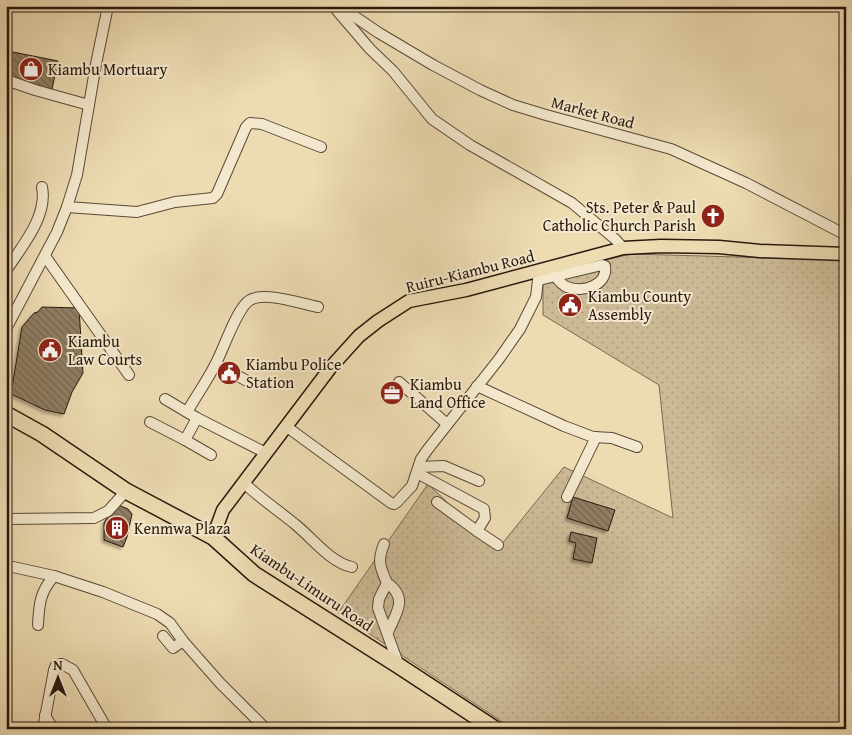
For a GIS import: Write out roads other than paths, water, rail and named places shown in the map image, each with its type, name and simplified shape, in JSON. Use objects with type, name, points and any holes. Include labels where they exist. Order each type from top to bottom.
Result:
[{"type":"highway","name":"Kiambu-Limuru Road","points":[[6,414],[42,434],[126,491],[213,537],[254,574],[495,729]]},
{"type":"main road","name":"Ruiru-Kiambu Road","points":[[213,537],[223,510],[331,367],[359,336],[378,320],[409,302],[539,275],[623,248],[661,246],[719,247],[760,251],[846,254]]},
{"type":"street","points":[[6,329],[45,256],[67,207],[77,175],[88,105],[108,6]]},
{"type":"street","points":[[334,6],[370,49],[393,71],[432,119],[470,145],[572,203],[623,248]]},
{"type":"street","name":"Market Road","points":[[339,6],[386,38],[480,90],[546,115],[671,149],[746,182],[846,236]]},
{"type":"street","points":[[6,80],[88,105]]},
{"type":"street","points":[[67,207],[137,212],[175,202],[212,198],[217,194],[246,126],[250,123],[262,124],[321,147]]},
{"type":"street","points":[[6,270],[31,232],[39,214],[43,195],[42,187]]},
{"type":"street","points":[[45,256],[129,375]]},
{"type":"street","points":[[287,427],[394,504],[412,486],[424,454],[499,358],[529,315],[536,297],[539,275],[555,276]]},
{"type":"street","points":[[187,412],[216,364],[242,308],[250,300],[259,297],[276,298],[318,307]]},
{"type":"street","points":[[216,364],[248,382]]},
{"type":"street","points":[[399,382],[447,424]]},
{"type":"street","points":[[477,386],[564,426],[596,437],[612,438],[636,447]]},
{"type":"street","points":[[165,398],[197,418],[266,453]]},
{"type":"street","points":[[185,440],[197,418]]},
{"type":"street","points":[[150,422],[211,454]]},
{"type":"street","points":[[567,497],[596,437]]},
{"type":"street","points":[[418,470],[444,466],[479,481]]},
{"type":"street","points":[[418,470],[484,509],[485,518],[477,531]]},
{"type":"street","points":[[244,483],[333,557],[346,566],[352,567]]},
{"type":"street","points":[[6,518],[94,518],[108,511],[126,491]]},
{"type":"street","points":[[437,502],[498,545]]},
{"type":"street","points":[[384,544],[379,559],[382,572],[387,583],[398,594],[400,600],[399,607],[388,632]]},
{"type":"street","points":[[6,567],[54,576],[103,592],[157,614],[170,623],[183,642],[220,683],[266,729]]},
{"type":"street","points":[[38,625],[41,596],[46,585],[54,576]]},
{"type":"street","points":[[387,583],[379,599],[378,608],[399,666]]},
{"type":"street","points":[[163,636],[171,648],[175,648],[183,642]]},
{"type":"street","points":[[43,729],[54,670],[56,665],[62,664],[73,670],[107,729]]},
{"type":"street","points":[[45,715],[53,729]]},
{"type":"place","name":"Kiambu Mortuary","points":[[31,69]]},
{"type":"place","name":"Sts. Peter & Paul Catholic Church Parish","points":[[713,216]]},
{"type":"place","name":"Kiambu County Assembly","points":[[570,305]]},
{"type":"place","name":"Kiambu Law Courts","points":[[50,350]]},
{"type":"place","name":"Kiambu Police Station","points":[[229,373]]},
{"type":"place","name":"Kiambu Land Office","points":[[392,393]]},
{"type":"place","name":"Kenmwa Plaza","points":[[117,528]]}]
